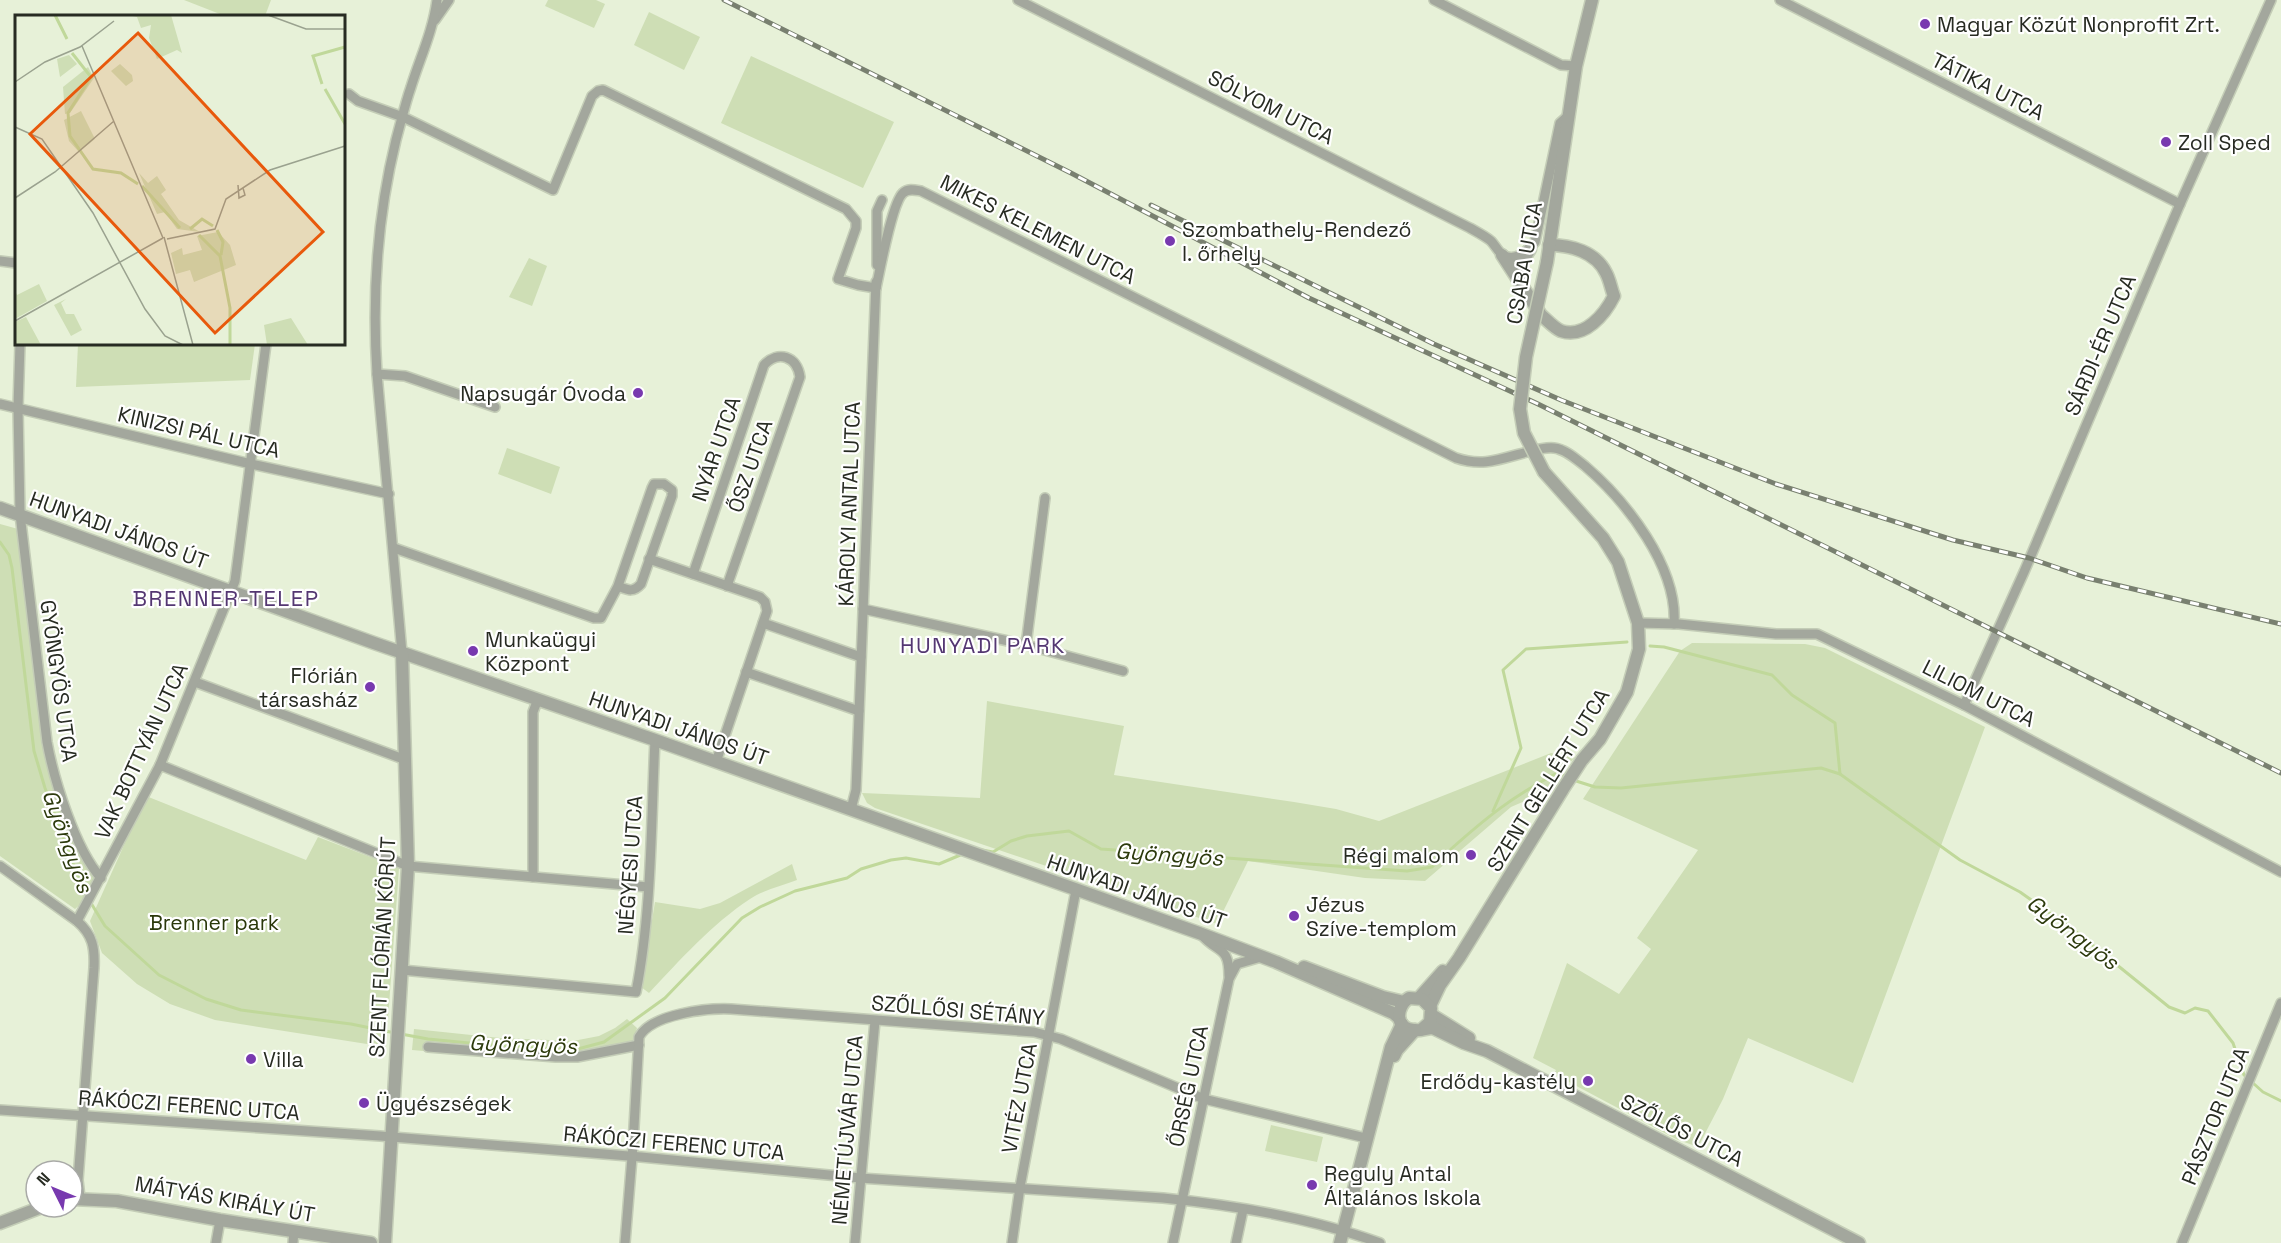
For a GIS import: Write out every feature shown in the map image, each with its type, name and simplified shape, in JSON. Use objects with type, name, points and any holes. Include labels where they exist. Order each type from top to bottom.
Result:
[{"type":"street","points":[[402,653],[374,329],[378,244],[389,171],[410,88],[434,22],[437,0]]},
{"type":"street","points":[[434,22],[449,0]]},
{"type":"street","name":"SÓLYOM UTCA","points":[[1018,0],[1470,228],[1490,240],[1502,255]]},
{"type":"street","points":[[1434,0],[1561,65],[1576,66]]},
{"type":"street","name":"CSABA UTCA","points":[[1520,418],[1526,357],[1547,262],[1576,66],[1592,0]]},
{"type":"street","name":"TÁTIKA UTCA","points":[[1780,0],[2180,204]]},
{"type":"street","name":"SÁRDI-ÉR UTCA","points":[[1964,705],[2024,572],[2180,204],[2271,0]]},
{"type":"street","points":[[349,94],[358,101],[403,117],[553,190],[592,96],[597,91],[603,90],[846,209],[856,221],[856,228],[838,279],[876,288]]},
{"type":"street","name":"CSABA UTCA","points":[[1502,255],[1516,256],[1530,249],[1535,242],[1560,123],[1569,115]]},
{"type":"street","name":"MIKES KELEMEN UTCA","points":[[876,288],[896,206],[903,193],[910,189],[921,191],[1456,458],[1478,463],[1541,449],[1554,448],[1564,451],[1580,462],[1612,492],[1637,524],[1657,557],[1669,585],[1675,607],[1674,624]]},
{"type":"street","name":"KÁROLYI ANTAL UTCA","points":[[851,809],[856,790],[878,211],[882,200]]},
{"type":"street","points":[[1502,255],[1541,315],[1561,331],[1575,331],[1589,326],[1600,318],[1614,296],[1606,272],[1594,258],[1581,250],[1549,245]]},
{"type":"street","points":[[1521,284],[1519,270],[1523,258],[1530,249]]},
{"type":"street","points":[[0,261],[15,263]]},
{"type":"street","name":"GYÖNGYÖS UTCA","points":[[20,345],[18,408],[20,514],[50,760],[84,855],[101,878]]},
{"type":"street","name":"VAK BOTTYÁN UTCA","points":[[77,921],[160,765],[238,571],[266,345]]},
{"type":"street","name":"NYÁR UTCA","points":[[693,574],[764,365],[770,358],[777,356],[791,360]]},
{"type":"street","name":"ŐSZ UTCA","points":[[727,586],[800,377],[798,368],[791,360]]},
{"type":"street","points":[[377,374],[405,376],[495,407]]},
{"type":"street","name":"KINIZSI PÁL UTCA","points":[[0,404],[251,464],[389,494]]},
{"type":"street","name":"SZENT GELLÉRT UTCA","points":[[1431,1010],[1440,985],[1471,939],[1563,789],[1600,740],[1626,692],[1640,650],[1638,623],[1625,580],[1612,550],[1544,472],[1527,441],[1520,418]]},
{"type":"street","points":[[394,548],[594,618],[601,618],[618,586],[654,484],[669,486],[672,490],[641,584],[636,590],[630,591],[618,586]]},
{"type":"street","points":[[1026,645],[1045,498]]},
{"type":"street","name":"HUNYADI JÁNOS ÚT","points":[[0,507],[402,653],[655,740],[1263,956],[1393,1013],[1400,1021]]},
{"type":"street","points":[[649,559],[760,597],[765,602],[767,611],[716,762]]},
{"type":"street","points":[[863,609],[1026,645],[1123,671]]},
{"type":"street","points":[[763,623],[861,657]]},
{"type":"street","name":"LILIOM UTCA","points":[[1638,623],[1817,634],[1964,705],[2281,872]]},
{"type":"street","name":"SZENT FLÓRIÁN KÖRÚT","points":[[385,1243],[408,867],[402,653]]},
{"type":"street","points":[[746,672],[859,711]]},
{"type":"street","points":[[195,682],[406,760]]},
{"type":"street","points":[[533,876],[533,712],[538,699]]},
{"type":"street","name":"NÉGYESI UTCA","points":[[402,970],[636,992],[640,974],[648,886],[655,740]]},
{"type":"street","points":[[160,765],[408,867],[648,886]]},
{"type":"street","points":[[0,866],[77,921],[91,936],[94,951],[79,1159]]},
{"type":"street","name":"VITÉZ UTCA","points":[[1012,1243],[1020,1187],[1076,890]]},
{"type":"street","name":"ŐRSÉG UTCA","points":[[1173,1243],[1229,979],[1227,957],[1199,933]]},
{"type":"street","name":"SZENT GELLÉRT UTCA","points":[[1419,998],[1471,939]]},
{"type":"street","points":[[1229,979],[1237,964],[1263,956]]},
{"type":"street","name":"HUNYADI JÁNOS ÚT","points":[[1276,962],[1298,965],[1383,997],[1404,1002]]},
{"type":"street","points":[[1340,1243],[1366,1138],[1400,1021],[1399,1009],[1404,1002],[1413,997],[1419,998],[1431,1010],[1430,1022],[1397,1050],[1380,1090]]},
{"type":"street","name":"PÁSZTOR UTCA","points":[[2182,1243],[2281,1003]]},
{"type":"street","name":"SZŐLLŐSI SÉTÁNY","points":[[639,1045],[642,1030],[653,1022],[715,1008],[1034,1032],[1049,1035],[1204,1099],[1366,1138]]},
{"type":"street","name":"SZŐLŐS UTCA","points":[[1431,1010],[1487,1051]]},
{"type":"street","name":"NÉMETÚJVÁR UTCA","points":[[855,1243],[875,1021]]},
{"type":"street","points":[[1400,1021],[1407,1029],[1418,1030]]},
{"type":"street","name":"SZŐLŐS UTCA","points":[[1418,1030],[1433,1028],[1487,1051],[1859,1243]]},
{"type":"street","points":[[428,1047],[556,1057],[577,1056],[628,1045],[639,1045],[625,1243]]},
{"type":"street","name":"RÁKÓCZI FERENC UTCA","points":[[0,1110],[391,1137],[632,1156],[860,1178],[1020,1187],[1182,1200],[1343,1229],[1380,1243]]},
{"type":"street","name":"MÁTYÁS KIRÁLY ÚT","points":[[84,1199],[117,1201],[220,1220],[294,1237],[371,1243]]},
{"type":"street","points":[[1236,1243],[1243,1210]]},
{"type":"street","points":[[0,1223],[24,1214]]},
{"type":"street","points":[[216,1243],[220,1220]]},
{"type":"green space","points":[[184,0],[271,0],[265,15],[222,15]]},
{"type":"green space","points":[[548,0],[596,0],[605,4],[594,28],[545,6]]},
{"type":"green space","points":[[649,12],[700,37],[684,70],[634,45]]},
{"type":"green space","points":[[751,56],[894,122],[863,188],[721,123]]},
{"type":"green space","points":[[529,258],[547,266],[532,306],[509,297]]},
{"type":"green space","points":[[78,345],[255,345],[250,380],[76,387]]},
{"type":"green space","points":[[507,448],[560,467],[551,494],[498,474]]},
{"type":"green space","points":[[0,524],[18,529],[44,721],[63,799],[97,872],[90,896],[75,909],[0,856]]},
{"type":"green space","points":[[1692,643],[1805,644],[1825,648],[1985,727],[1853,1083],[1748,1038],[1723,1099],[1698,1147],[1676,1139],[1554,1074],[1556,1070],[1533,1058],[1567,963],[1619,994],[1651,949],[1637,938],[1698,850],[1583,799],[1680,651]]},
{"type":"green space","points":[[987,701],[1124,726],[1114,775],[1336,809],[1379,821],[1551,753],[1575,757],[1546,792],[1511,807],[1425,881],[1365,878],[1248,861],[1217,924],[875,808],[867,803],[862,793],[980,798]]},
{"type":"green space","name":"Brenner park","points":[[146,796],[306,860],[318,837],[399,868],[386,1047],[215,1020],[170,1004],[137,984],[102,953],[90,921]]},
{"type":"green space","points":[[792,864],[797,880],[750,899],[710,931],[649,993],[641,987],[655,902],[700,909],[720,903]]},
{"type":"green space","points":[[627,1019],[637,1028],[630,1052],[561,1063],[412,1050],[414,1029],[500,1038],[573,1041],[599,1036]]},
{"type":"green space","points":[[1271,1125],[1323,1137],[1317,1162],[1265,1151]]},
{"type":"waterway","name":"Gyöngyös","points":[[0,542],[9,555],[12,568],[34,751],[45,788],[83,890],[105,926],[159,975],[206,999],[241,1010],[351,1024],[395,1033]]},
{"type":"waterway","name":"Gyöngyös","points":[[1493,811],[1521,748],[1503,670],[1526,649],[1627,642]]},
{"type":"waterway","name":"Gyöngyös","points":[[1650,646],[1664,647],[1772,675],[1792,695],[1835,723],[1840,774]]},
{"type":"waterway","name":"Gyöngyös","points":[[1573,780],[1595,787],[1621,788],[1821,768],[1840,774],[1960,860],[2020,892],[2075,931],[2169,1007],[2185,1013],[2195,1008],[2208,1011],[2233,1043],[2244,1075],[2263,1092],[2281,1101]]},
{"type":"waterway","name":"Gyöngyös","points":[[1451,849],[1489,817],[1527,790],[1557,773],[1567,777]]},
{"type":"waterway","name":"Gyöngyös","points":[[982,850],[993,852],[1011,841],[1027,836],[1069,831],[1101,849],[1407,871],[1432,867],[1439,860]]},
{"type":"waterway","name":"Gyöngyös","points":[[401,1034],[511,1047],[574,1050],[604,1042],[665,998],[742,918],[760,907],[795,891],[847,878],[861,869],[891,860],[906,858],[939,864],[965,853]]},
{"type":"railway","points":[[724,0],[1071,173],[1309,298],[1538,404],[2281,773]]},
{"type":"railway","points":[[1151,205],[1434,344],[1561,400],[1776,484],[1953,540],[2029,558],[2087,578],[2281,624]]},
{"type":"place","name":"Magyar Közút Nonprofit Zrt.","points":[[1925,24]]},
{"type":"place","name":"Zoll Sped","points":[[2166,142]]},
{"type":"place","name":"Szombathely-Rendező I. őrhely","points":[[1170,241]]},
{"type":"place","name":"Napsugár Óvoda","points":[[638,393]]},
{"type":"place","name":"Munkaügyi Központ","points":[[473,651]]},
{"type":"place","name":"Flórián társasház","points":[[370,687]]},
{"type":"place","name":"Régi malom","points":[[1471,855]]},
{"type":"place","name":"Jézus Szíve-templom","points":[[1294,916]]},
{"type":"place","name":"Villa","points":[[251,1059]]},
{"type":"place","name":"Erdődy-kastély","points":[[1588,1081]]},
{"type":"place","name":"Ügyészségek","points":[[364,1103]]},
{"type":"place","name":"Reguly Antal Általános Iskola","points":[[1312,1185]]},
{"type":"district","name":"BRENNER-TELEP","points":[[226,598]]},
{"type":"district","name":"HUNYADI PARK","points":[[983,645]]}]
